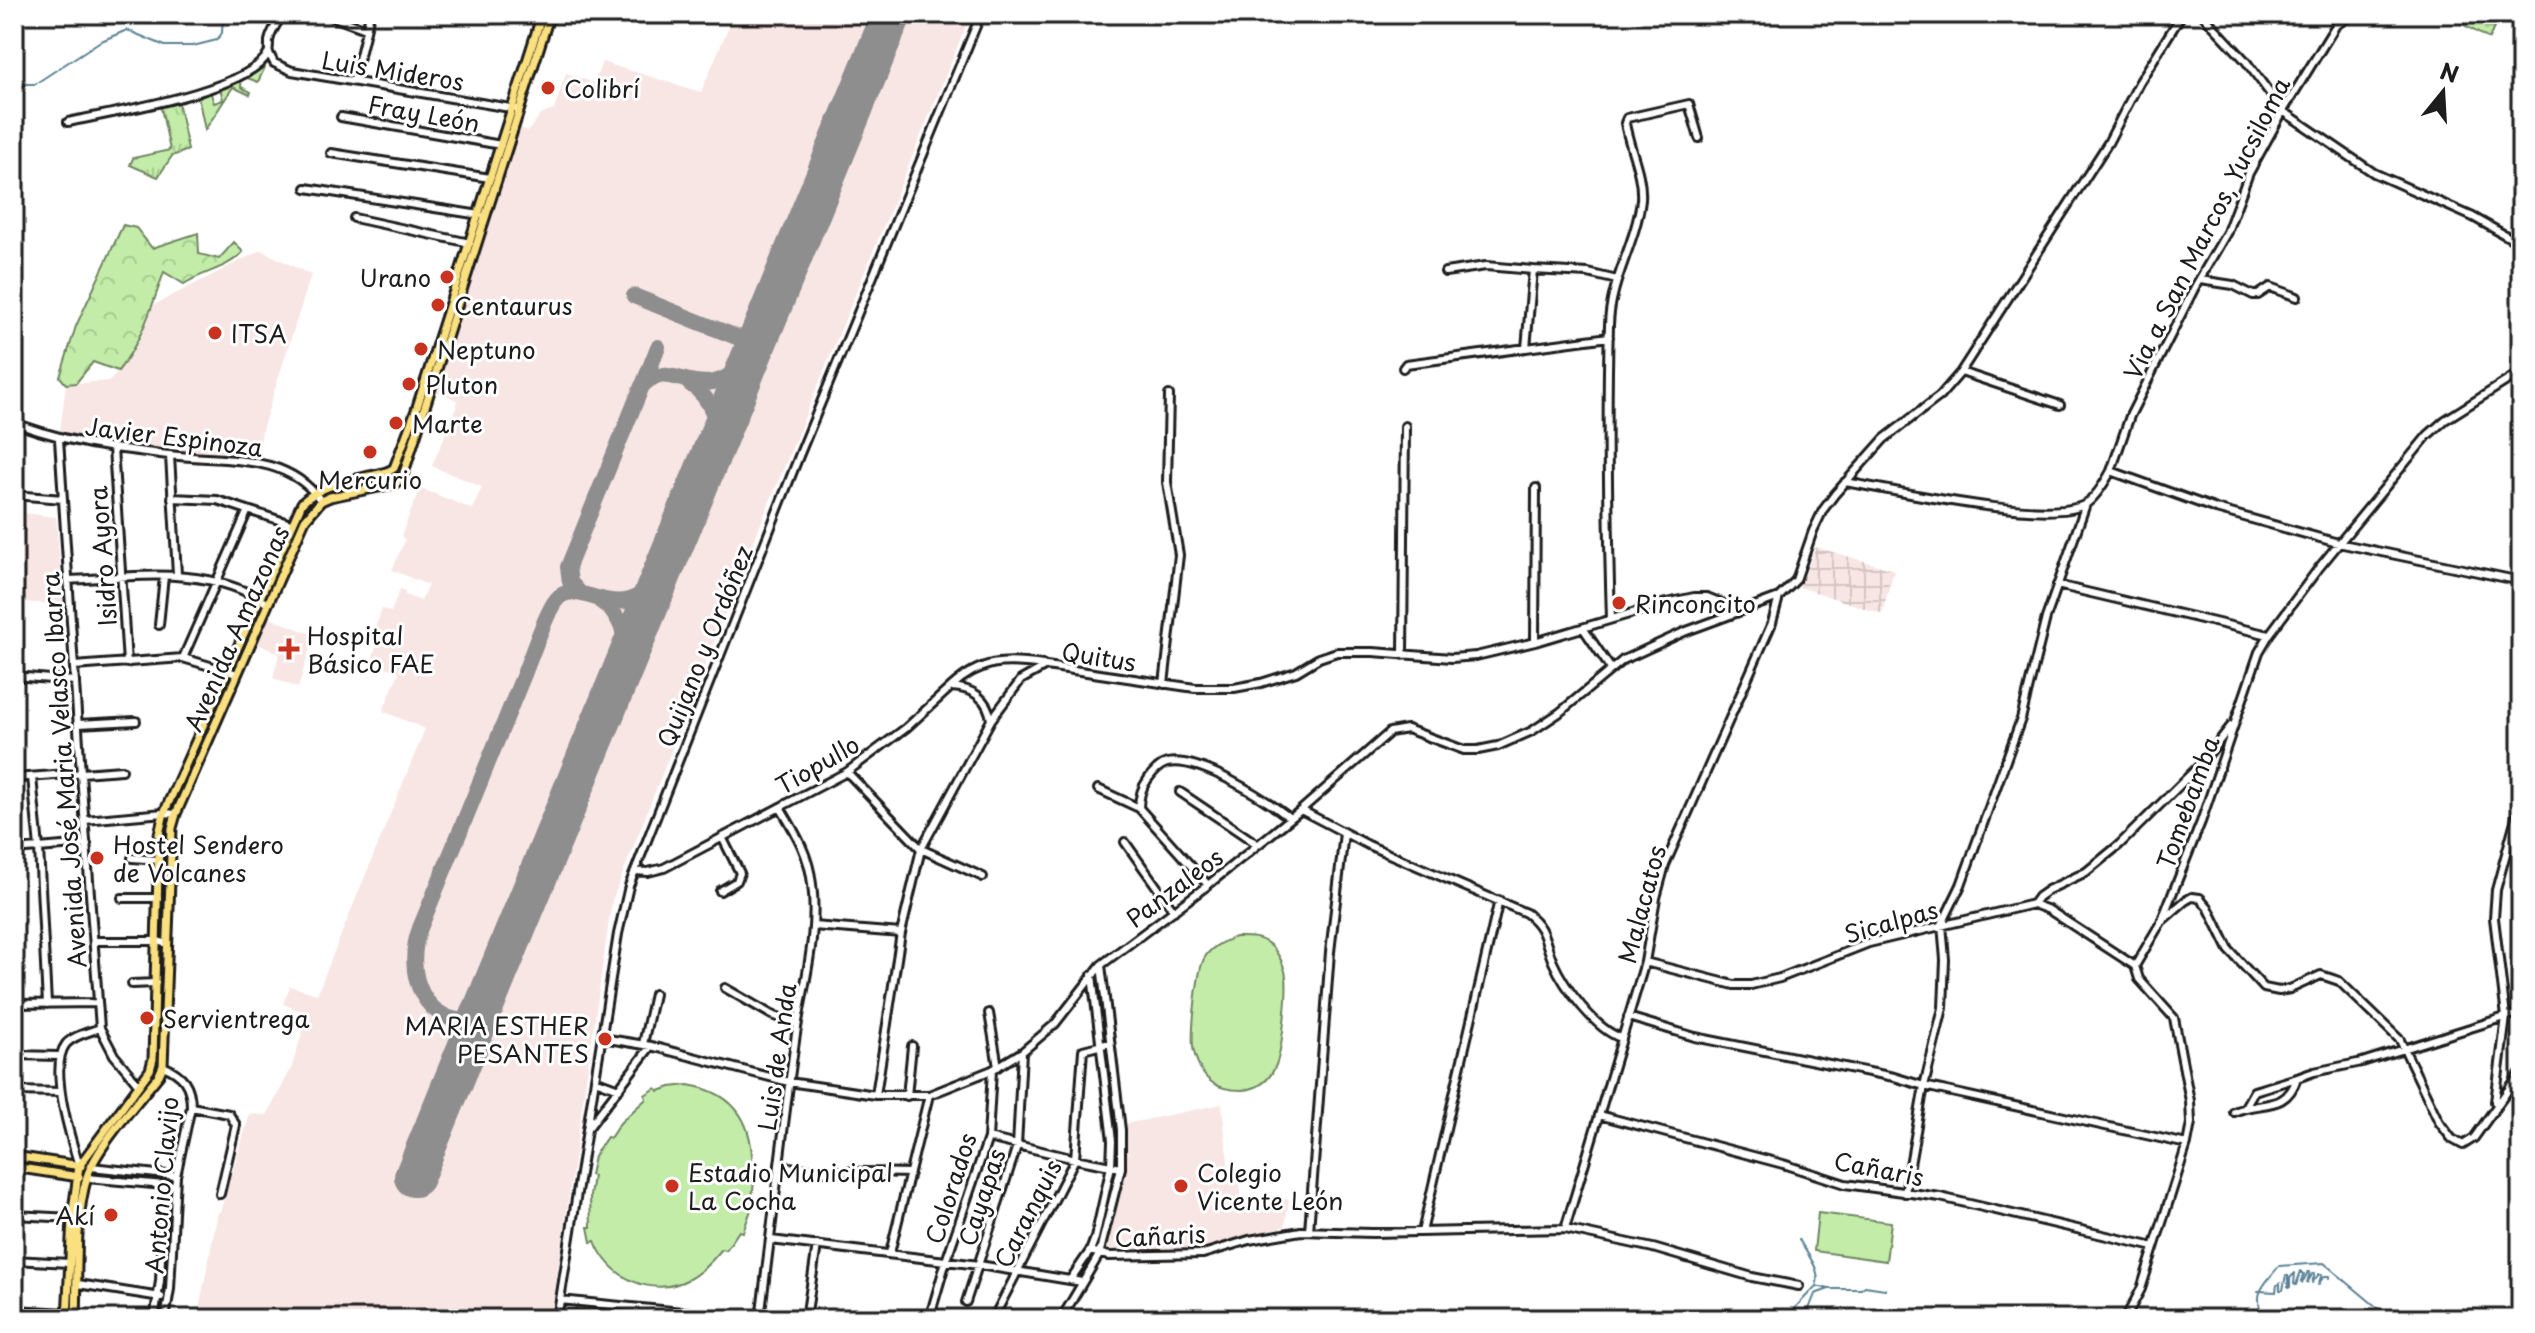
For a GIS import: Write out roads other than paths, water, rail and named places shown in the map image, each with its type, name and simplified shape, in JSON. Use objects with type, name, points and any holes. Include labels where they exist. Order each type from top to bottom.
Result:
[{"type":"main road","points":[[321,501],[394,484],[402,479],[470,243],[482,216],[490,178],[516,109],[542,14]]},
{"type":"main road","points":[[315,492],[380,475],[394,468],[444,335],[516,109],[550,14]]},
{"type":"main road","points":[[380,475],[384,486]]},
{"type":"main road","name":"Avenida Amazonas","points":[[79,1166],[150,1070],[153,1059],[159,834],[164,813],[291,524],[302,503],[315,492]]},
{"type":"main road","name":"Avenida Amazonas","points":[[163,1066],[172,828],[305,520],[321,501]]},
{"type":"main road","points":[[67,1316],[72,1218],[82,1177],[163,1066]]},
{"type":"main road","points":[[14,1156],[91,1167]]},
{"type":"main road","points":[[76,1319],[82,1177],[79,1166]]},
{"type":"main road","points":[[14,1167],[82,1177]]},
{"type":"street","points":[[68,122],[210,90],[254,68],[269,53],[273,28],[283,14]]},
{"type":"street","points":[[325,14],[366,29]]},
{"type":"street","points":[[354,80],[370,14]]},
{"type":"street","name":"Quijano y Ordóñez","points":[[557,1319],[624,903],[793,470],[981,14]]},
{"type":"street","name":"Malacatos","points":[[1565,1229],[1645,962],[1665,865],[1772,623],[1779,597],[1796,580],[1823,510],[1884,439],[1940,396],[1961,372],[2108,143],[2139,83],[2182,14]]},
{"type":"street","points":[[2202,14],[2245,60],[2283,111],[2374,173],[2473,217],[2521,244]]},
{"type":"street","name":"Via a San Marcos, Yucsiloma","points":[[1942,924],[1961,885],[2017,733],[2046,618],[2086,504],[2111,471],[2130,416],[2227,232],[2249,173],[2336,25],[2354,14]]},
{"type":"street","name":"Luis Mideros","points":[[269,53],[274,63],[292,71],[516,109]]},
{"type":"street","points":[[1611,619],[1606,474],[1609,321],[1617,280],[1635,230],[1641,196],[1625,128],[1627,118],[1689,104],[1699,138]]},
{"type":"street","name":"Fray León","points":[[341,117],[501,145]]},
{"type":"street","points":[[331,153],[490,178]]},
{"type":"street","points":[[306,188],[482,216]]},
{"type":"street","points":[[354,218],[470,243]]},
{"type":"street","points":[[1445,272],[1486,266],[1588,273],[1617,280]]},
{"type":"street","points":[[1526,348],[1533,270]]},
{"type":"street","points":[[2200,280],[2233,285],[2253,295],[2270,287],[2297,297]]},
{"type":"street","points":[[1403,368],[1406,364],[1609,337]]},
{"type":"street","points":[[1961,372],[2060,405]]},
{"type":"street","name":"Tomebamba","points":[[2135,966],[2161,922],[2201,822],[2251,673],[2269,635],[2338,543],[2428,435],[2445,420],[2521,372]]},
{"type":"street","points":[[1164,684],[1179,555],[1167,482],[1169,395]]},
{"type":"street","name":"Javier Espinoza","points":[[14,423],[59,439],[113,448],[170,456],[258,462],[284,471],[315,492],[321,501]]},
{"type":"street","points":[[1403,655],[1405,426]]},
{"type":"street","name":"Avenida José Maria Velasco Ibarra","points":[[59,439],[100,1028],[114,1055],[139,1085]]},
{"type":"street","name":"Isidro Ayora","points":[[113,448],[127,663]]},
{"type":"street","points":[[170,456],[177,574]]},
{"type":"street","points":[[2111,471],[2216,509],[2338,543],[2521,581]]},
{"type":"street","points":[[1845,482],[2026,511],[2067,509],[2086,504]]},
{"type":"street","points":[[1535,642],[1536,488]]},
{"type":"street","points":[[14,495],[63,499]]},
{"type":"street","points":[[172,498],[217,500],[291,524]]},
{"type":"street","points":[[183,658],[248,510]]},
{"type":"street","points":[[68,580],[177,574],[217,581],[259,597],[268,604]]},
{"type":"street","points":[[159,625],[164,576]]},
{"type":"street","points":[[2057,585],[2269,635]]},
{"type":"street","name":"Quitus","points":[[876,1095],[901,933],[921,849],[991,720],[1021,680],[1046,666],[1195,688],[1234,688],[1296,672],[1319,658],[1337,652],[1452,658],[1476,656],[1694,597],[1707,597],[1742,611]]},
{"type":"street","name":"Panzaleos","points":[[602,1038],[647,1045],[789,1082],[876,1095],[929,1095],[995,1068],[1022,1052],[1055,1024],[1101,965],[1208,885],[1301,810],[1390,732],[1407,729],[1464,750],[1498,746],[1532,731],[1559,713],[1623,660],[1684,632],[1779,597]]},
{"type":"street","points":[[1583,628],[1611,669]]},
{"type":"street","points":[[74,666],[183,658],[237,674]]},
{"type":"street","name":"Tiopullo","points":[[635,871],[664,868],[847,772],[906,728],[967,672],[985,664],[1046,666]]},
{"type":"street","points":[[14,676],[75,681]]},
{"type":"street","points":[[951,687],[969,690],[983,699],[990,708],[991,720]]},
{"type":"street","points":[[78,724],[136,721]]},
{"type":"street","points":[[2125,1319],[2141,1289],[2191,1123],[2190,1101],[2174,1018],[2139,979],[2135,966],[2049,910],[2033,904],[2048,890],[2086,872],[2119,845],[2200,765],[2234,722]]},
{"type":"street","points":[[1139,808],[1146,782],[1163,764],[1172,763],[1207,771],[1246,787],[1290,818]]},
{"type":"street","points":[[14,778],[122,770]]},
{"type":"street","points":[[847,772],[921,849],[983,877]]},
{"type":"street","points":[[32,777],[47,1004]]},
{"type":"street","points":[[1098,789],[1139,808],[1208,885]]},
{"type":"street","points":[[1180,792],[1257,844]]},
{"type":"street","points":[[2495,1106],[2506,1017],[2494,918],[2496,890],[2521,799]]},
{"type":"street","name":"Luis de Anda","points":[[760,1319],[789,1082],[813,926],[813,885],[808,862],[780,807]]},
{"type":"street","points":[[1301,810],[1344,833],[1526,913],[1543,931],[1554,964],[1571,992],[1599,1023],[1621,1038]]},
{"type":"street","points":[[85,820],[176,814]]},
{"type":"street","points":[[1309,1231],[1330,952],[1344,833]]},
{"type":"street","points":[[720,891],[737,881],[740,873],[722,837]]},
{"type":"street","points":[[1125,842],[1174,911]]},
{"type":"street","points":[[14,850],[87,844]]},
{"type":"street","points":[[132,858],[159,860]]},
{"type":"street","points":[[2161,922],[2185,901],[2192,897],[2200,898],[2208,907],[2229,950],[2259,985],[2279,991],[2315,977],[2331,977],[2339,981],[2400,1040],[2439,1122],[2457,1143],[2463,1145],[2474,1138],[2521,1072]]},
{"type":"street","points":[[122,898],[158,898]]},
{"type":"street","points":[[1422,1232],[1499,900]]},
{"type":"street","name":"Sicalpas","points":[[1645,962],[1734,985],[1751,985],[1769,982],[1869,943],[2033,904]]},
{"type":"street","points":[[1905,1193],[1924,1086],[1943,1008],[1945,960],[1942,924]]},
{"type":"street","points":[[813,926],[901,933]]},
{"type":"street","points":[[95,941],[157,941],[168,944]]},
{"type":"street","points":[[1061,1319],[1099,1255],[1121,1168],[1121,1130],[1101,965]]},
{"type":"street","points":[[1070,1280],[1090,1251],[1111,1166],[1112,1141],[1092,975]]},
{"type":"street","points":[[132,984],[156,983]]},
{"type":"street","points":[[725,988],[748,1003],[797,1024]]},
{"type":"street","points":[[587,1130],[619,1089],[647,1045],[654,994]]},
{"type":"street","points":[[14,1004],[97,1003]]},
{"type":"street","points":[[2245,1107],[2254,1091],[2314,1072],[2362,1062],[2521,1012]]},
{"type":"street","name":"Colorados","points":[[930,1316],[988,1138],[995,1068],[989,1013]]},
{"type":"street","points":[[1628,1017],[1695,1037],[1894,1077],[2187,1144]]},
{"type":"street","points":[[79,1166],[61,1092],[59,1056],[72,1039],[100,1028]]},
{"type":"street","points":[[1101,1045],[1110,1043]]},
{"type":"street","name":"Caranquis","points":[[993,1319],[1075,1159],[1083,1050],[1101,1045]]},
{"type":"street","points":[[907,1096],[912,1046]]},
{"type":"street","name":"Cayapas","points":[[966,1302],[1017,1146],[1022,1052]]},
{"type":"street","points":[[14,1055],[59,1056]]},
{"type":"street","name":"Antonio Clavijo","points":[[163,1066],[175,1071],[186,1082],[191,1095],[176,1176],[165,1319]]},
{"type":"street","points":[[2234,1112],[2281,1101],[2293,1090],[2297,1078]]},
{"type":"street","points":[[595,1080],[619,1089]]},
{"type":"street","points":[[14,1091],[61,1092]]},
{"type":"street","points":[[890,1253],[929,1095]]},
{"type":"street","points":[[191,1107],[229,1114],[236,1125],[220,1194]]},
{"type":"street","name":"Cañaris","points":[[1599,1115],[1783,1164],[1845,1184],[1940,1197],[2154,1247]]},
{"type":"street","points":[[988,1138],[1121,1168]]},
{"type":"street","points":[[779,1166],[824,1171],[910,1173]]},
{"type":"street","points":[[91,1167],[176,1176]]},
{"type":"street","points":[[82,1177],[175,1186]]},
{"type":"street","name":"Antonio Clavijo","points":[[154,1319],[164,1184]]},
{"type":"street","points":[[14,1215],[72,1218]]},
{"type":"street","name":"Cañaris","points":[[1090,1251],[1099,1255],[1203,1254],[1261,1237],[1309,1231],[1565,1229],[1799,1286]]},
{"type":"street","points":[[771,1240],[979,1265],[1082,1282]]},
{"type":"street","points":[[806,1319],[817,1245]]},
{"type":"street","points":[[14,1260],[69,1263]]},
{"type":"street","points":[[78,1284],[168,1299]]},
{"type":"street","points":[[560,1300],[753,1319]]},
{"type":"street","points":[[14,1310],[67,1316]]},
{"type":"waterway","points":[[14,90],[18,84],[35,84],[99,42],[127,30],[165,46],[193,46],[217,40],[222,33],[223,14]]},
{"type":"waterway","points":[[1799,1239],[1816,1268],[1816,1286],[1829,1289]]},
{"type":"waterway","points":[[2263,1319],[2259,1296],[2279,1266],[2324,1263],[2391,1319]]},
{"type":"waterway","points":[[2258,1291],[2276,1292],[2280,1283],[2280,1290],[2283,1290],[2286,1275],[2288,1288],[2290,1278],[2295,1273],[2296,1285],[2301,1271],[2304,1274],[2302,1283],[2308,1272],[2307,1283],[2313,1273],[2312,1283],[2322,1274],[2318,1285],[2324,1276],[2329,1278]]},
{"type":"waterway","points":[[1805,1319],[1815,1294],[1829,1289],[1861,1289],[1865,1286],[1885,1289]]},
{"type":"waterway","points":[[1769,1319],[1791,1312],[1815,1287]]},
{"type":"waterway","points":[[2501,1319],[2521,1305]]},
{"type":"waterway","points":[[1346,1319],[1356,1309],[1378,1308],[1420,1319]]},
{"type":"waterway","points":[[848,1319],[855,1312],[877,1310],[902,1319]]},
{"type":"place","name":"Colibrí","points":[[548,88]]},
{"type":"place","name":"Urano","points":[[447,277]]},
{"type":"place","name":"Centaurus","points":[[438,305]]},
{"type":"place","name":"ITSA","points":[[215,333]]},
{"type":"place","name":"Neptuno","points":[[421,349]]},
{"type":"place","name":"Pluton","points":[[409,384]]},
{"type":"place","name":"Marte","points":[[396,423]]},
{"type":"place","name":"Mercurio","points":[[370,452]]},
{"type":"place","name":"Rinconcito","points":[[1619,603]]},
{"type":"place","name":"Hospital Básico FAE","points":[[289,649]]},
{"type":"place","name":"Hostel Sendero de Volcanes","points":[[97,858]]},
{"type":"place","name":"Servientrega","points":[[147,1018]]},
{"type":"place","name":"MARIA ESTHER PESANTES","points":[[605,1039]]},
{"type":"place","name":"Estadio Municipal La Cocha","points":[[672,1186]]},
{"type":"place","name":"Colegio Vicente León","points":[[1181,1186]]},
{"type":"place","name":"Akí","points":[[111,1215]]}]
